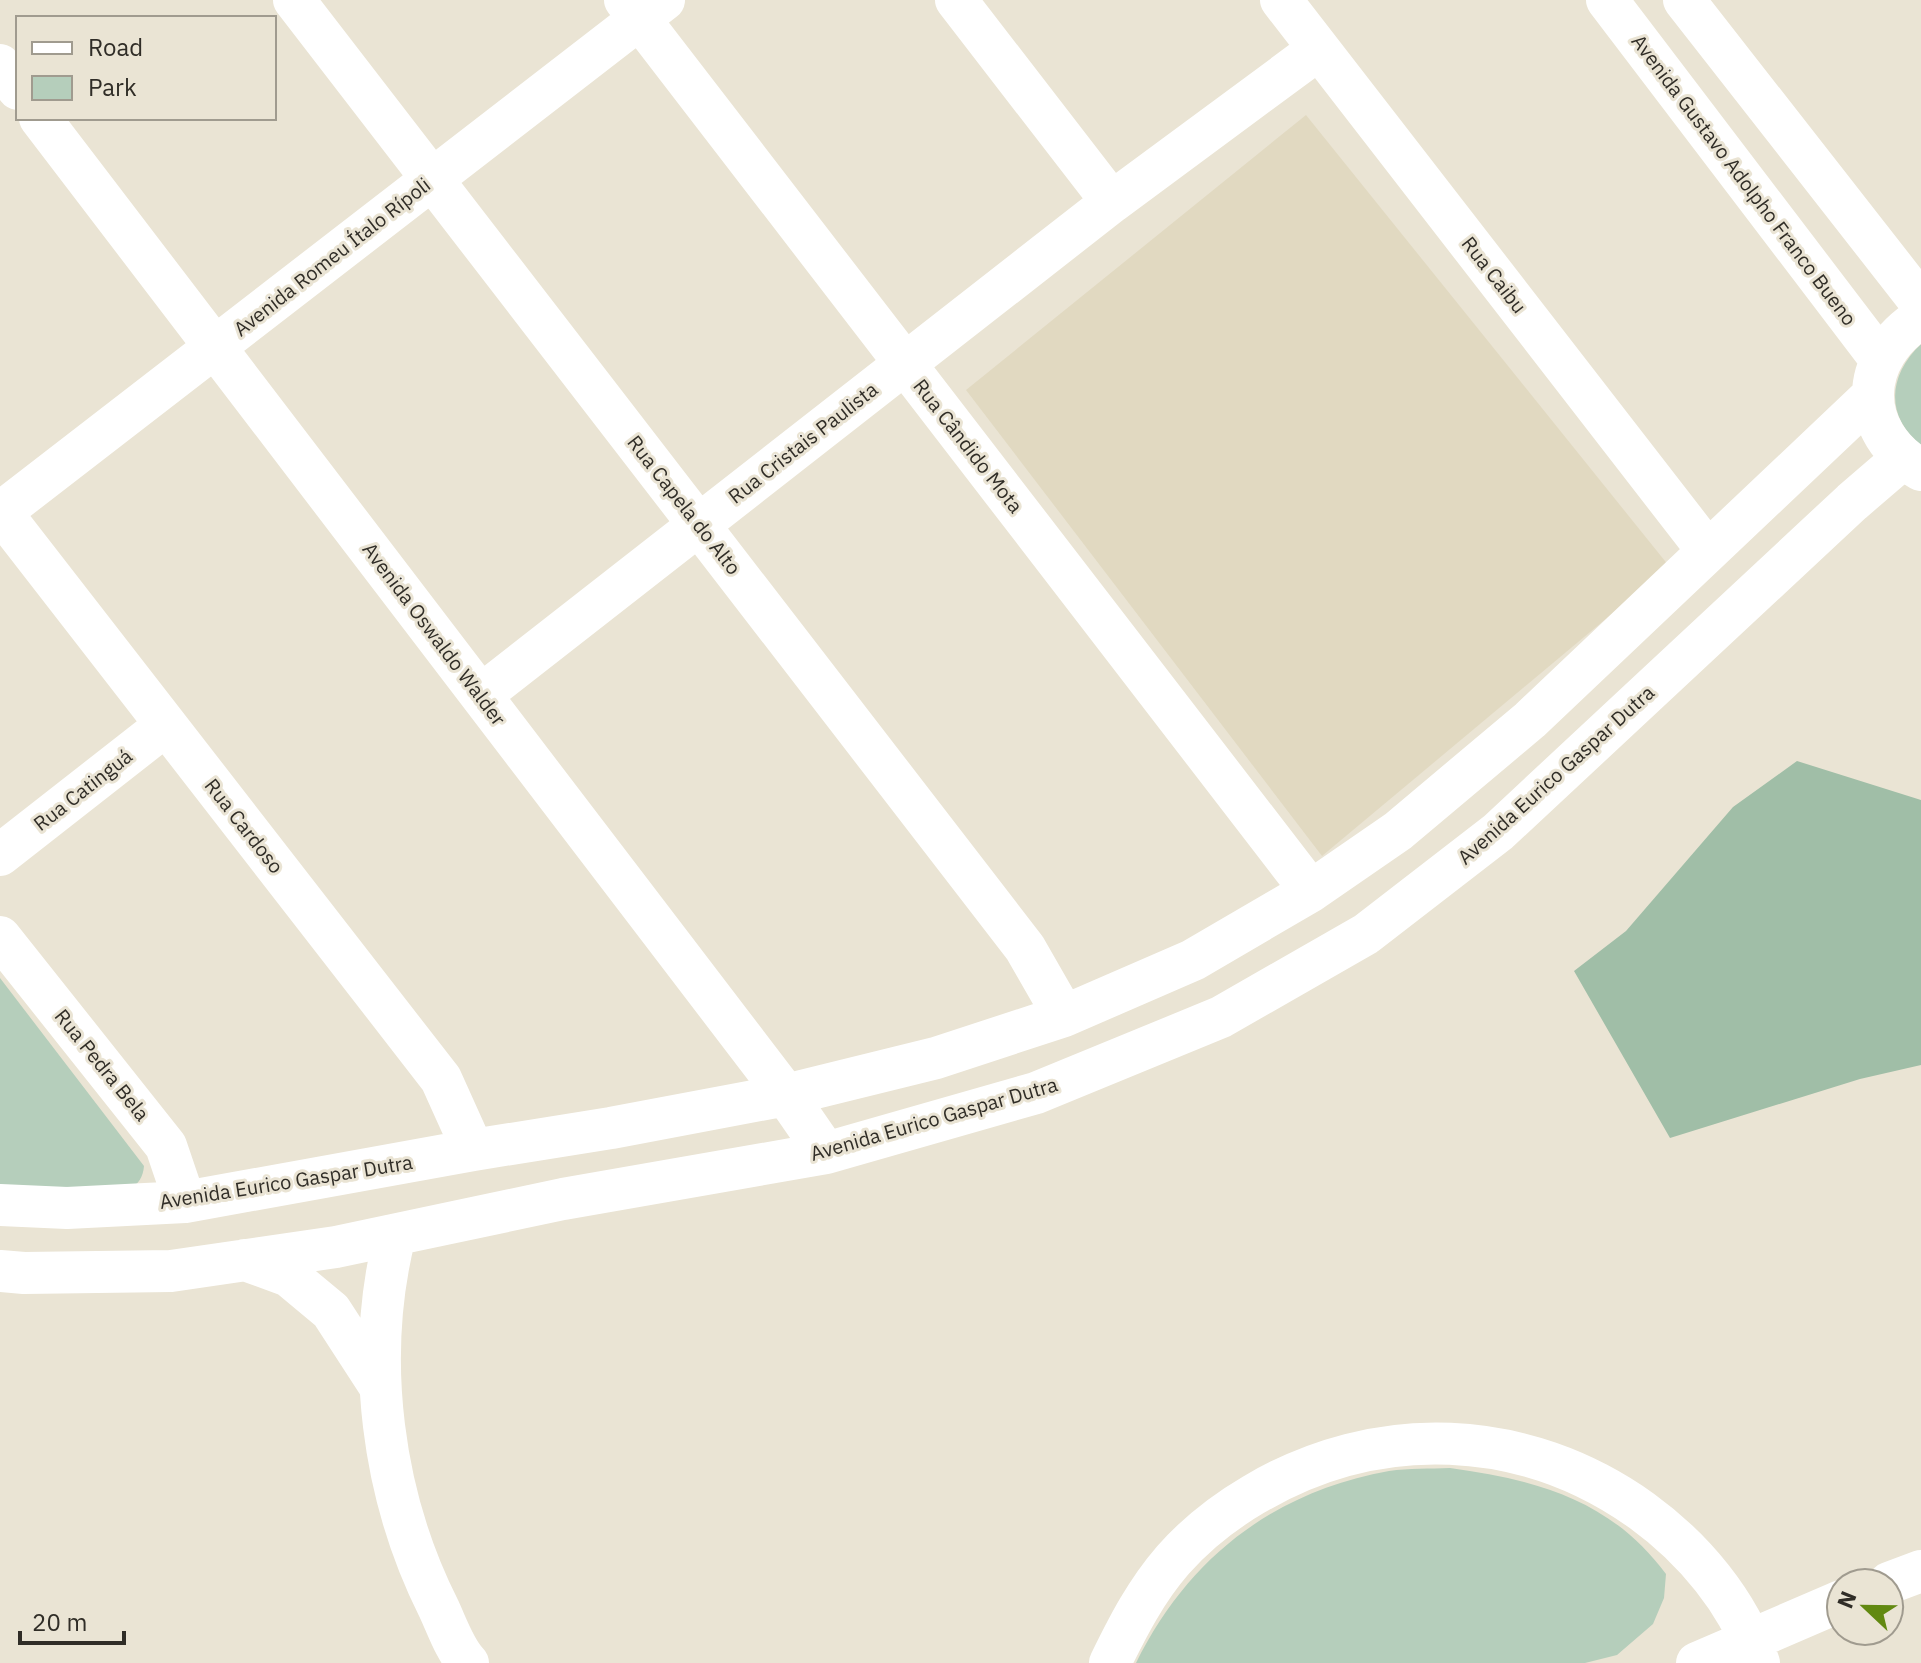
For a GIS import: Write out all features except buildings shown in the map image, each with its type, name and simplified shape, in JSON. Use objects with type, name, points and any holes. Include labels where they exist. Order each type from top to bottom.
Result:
[{"type":"street","name":"Rua Capela do Alto","points":[[294,0],[1025,948],[1064,1016]]},
{"type":"street","points":[[956,0],[1112,202]]},
{"type":"street","name":"Rua Caibu","points":[[1281,0],[1707,550]]},
{"type":"street","name":"Avenida Gustavo Adolpho Franco Bueno","points":[[1607,0],[1877,378]]},
{"type":"street","points":[[1684,0],[1921,303]]},
{"type":"street","name":"Avenida Romeu Ítalo Rípoli","points":[[0,512],[433,179],[643,6]]},
{"type":"street","name":"Rua Cândido Mota","points":[[643,6],[905,364],[1311,891]]},
{"type":"street","name":"Rua Cristais Paulista","points":[[481,695],[1112,202],[1319,49]]},
{"type":"street","points":[[0,65],[16,86]]},
{"type":"street","name":"Avenida Oswaldo Walder","points":[[42,120],[786,1095],[826,1153]]},
{"type":"street","name":"Avenida Eurico Gaspar Dutra","points":[[0,1205],[67,1208],[185,1202],[786,1095],[936,1058],[1064,1016],[1193,960],[1311,891],[1398,831],[1530,720],[1707,550],[1877,378],[1900,332],[1921,318]]},
{"type":"street","points":[[1877,378],[1876,420],[1886,441],[1912,464]]},
{"type":"street","name":"Avenida Eurico Gaspar Dutra","points":[[0,1271],[171,1271],[336,1247],[563,1199],[826,1153],[1036,1093],[1221,1017],[1366,934],[1498,832],[1852,502],[1912,464]]},
{"type":"street","name":"Rua Cardoso","points":[[0,512],[441,1079],[473,1150]]},
{"type":"street","name":"Rua Catinguá","points":[[0,855],[166,725]]},
{"type":"street","name":"Rua Pedra Bela","points":[[0,937],[166,1146],[185,1202]]},
{"type":"street","points":[[395,1235],[385,1275],[379,1385],[392,1477],[423,1578],[468,1663]]},
{"type":"street","points":[[244,1260],[289,1276],[331,1311],[379,1385]]},
{"type":"street","points":[[1110,1663],[1133,1615],[1174,1559],[1225,1512],[1284,1477],[1348,1453],[1416,1442],[1498,1448],[1551,1462],[1613,1490],[1669,1531],[1715,1582],[1755,1652]]},
{"type":"street","points":[[1697,1663],[1755,1652],[1825,1610]]},
{"type":"shaded area","points":[[1306,115],[1669,566],[1322,856],[966,390]]},
{"type":"green space","points":[[1921,344],[1921,445],[1901,421],[1895,395],[1902,368]]},
{"type":"green space","points":[[1797,761],[1921,800],[1921,1065],[1860,1079],[1670,1138],[1574,971],[1626,931],[1733,807]]},
{"type":"green space","points":[[0,978],[144,1166],[140,1180],[129,1189],[0,1188]]},
{"type":"green space","points":[[1450,1468],[1543,1487],[1597,1511],[1621,1528],[1645,1549],[1666,1574],[1664,1598],[1653,1624],[1617,1655],[1585,1663],[1136,1663],[1157,1625],[1208,1562],[1238,1536],[1272,1513],[1308,1495],[1347,1481],[1389,1471]]}]
